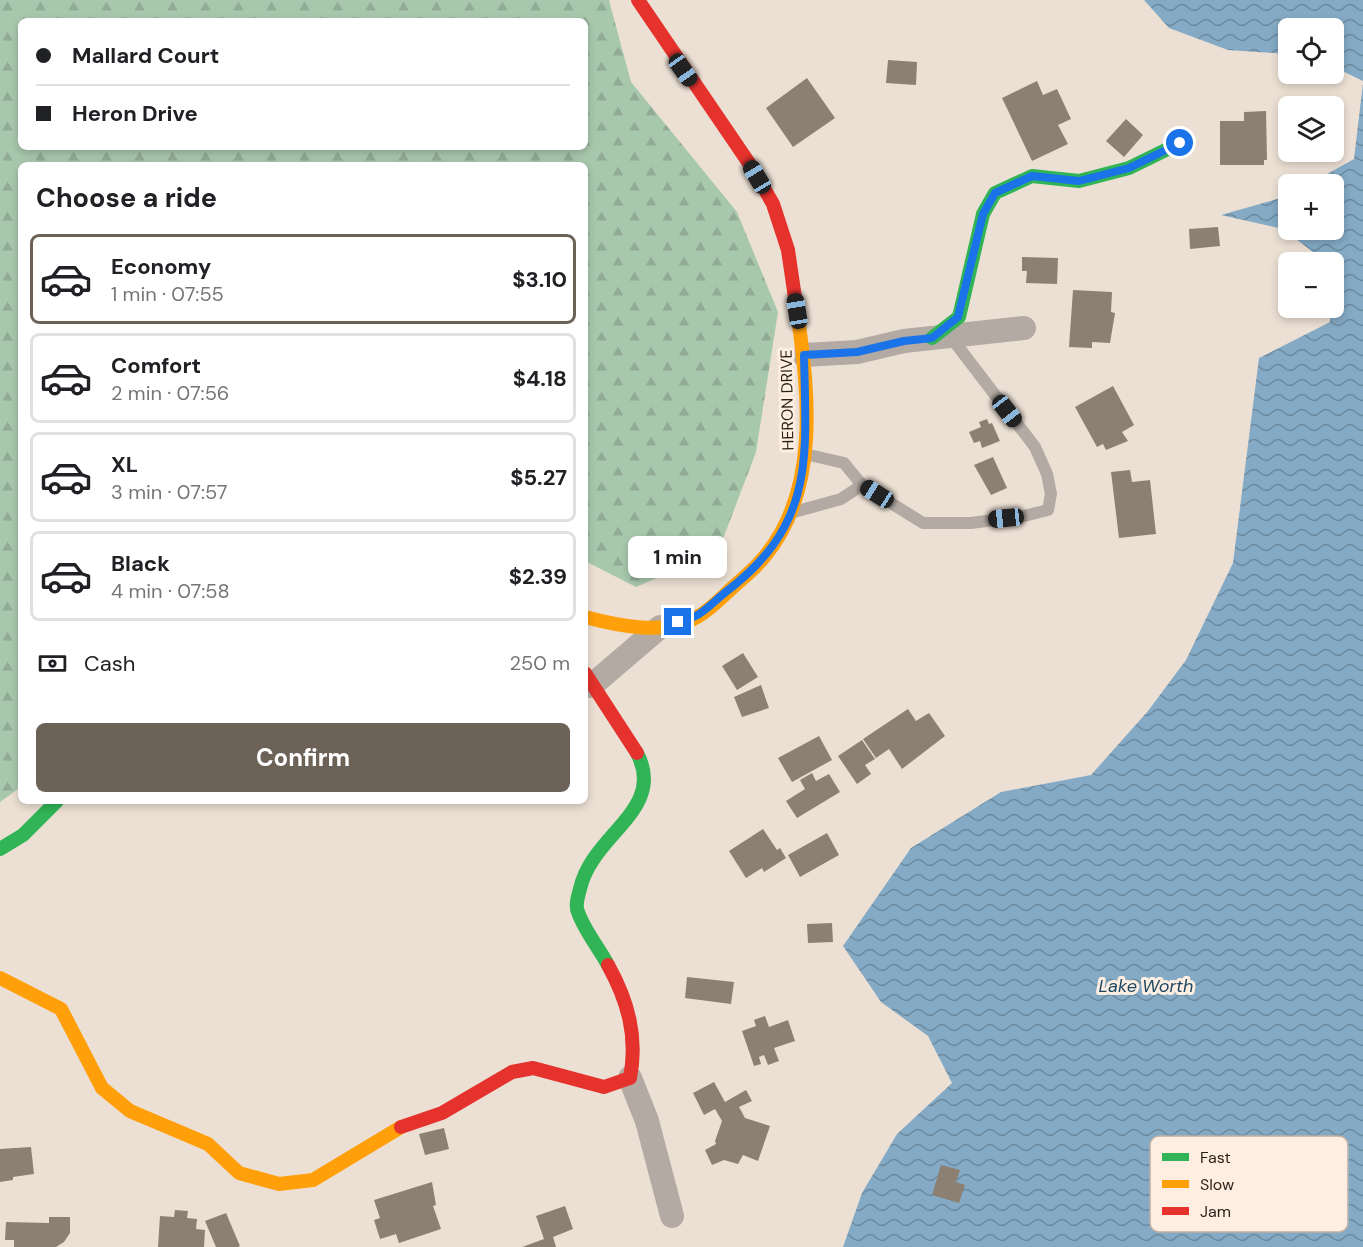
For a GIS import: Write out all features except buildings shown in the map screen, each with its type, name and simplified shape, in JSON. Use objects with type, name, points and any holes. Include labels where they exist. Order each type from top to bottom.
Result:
[{"type":"street","name":"HERON DRIVE","points":[[588,618],[625,627],[660,627],[695,618],[746,576],[775,546],[792,513],[804,472],[804,355],[787,246],[778,216],[750,166],[669,50],[638,0]]},
{"type":"street","points":[[941,337],[958,317],[983,214],[995,193],[1032,176],[1079,181],[1129,168],[1180,143]]},
{"type":"street","points":[[804,355],[857,352],[904,341],[1024,328]]},
{"type":"street","points":[[660,627],[588,679],[640,758],[646,781],[641,803],[592,858],[577,901],[577,911],[617,981],[633,1029],[636,1059],[630,1078],[646,1121],[672,1216]]},
{"type":"street","points":[[0,849],[23,835],[54,804]]},
{"type":"street","points":[[0,978],[61,1009],[102,1088],[130,1111],[208,1144],[239,1173],[279,1184],[313,1180],[399,1128],[442,1113],[512,1072],[533,1068],[604,1087],[630,1078]]},
{"type":"lane","points":[[805,453],[844,463],[862,485],[923,522],[971,522],[1024,516],[1048,510],[1051,494],[1047,474],[1035,447],[941,337]]},
{"type":"lane","points":[[792,513],[841,499],[862,485]]},
{"type":"green space","points":[[0,0],[609,0],[631,82],[737,212],[778,312],[756,452],[718,552],[636,587],[588,563],[588,162],[18,162],[18,789],[0,802]]},
{"type":"water","points":[[1144,0],[1363,0],[1363,81],[1344,72],[1344,18],[1278,18],[1278,53],[1228,50],[1169,28]]},
{"type":"water","name":"Lake Worth","points":[[1363,83],[1363,1247],[843,1247],[862,1193],[897,1134],[952,1083],[928,1036],[881,1002],[843,946],[911,848],[1001,792],[1091,775],[1148,711],[1186,660],[1233,563],[1259,358],[1330,322],[1330,318],[1344,318],[1344,252],[1313,252],[1297,240],[1344,240],[1344,174],[1327,174],[1354,159]]},
{"type":"water","name":"Lake Worth","points":[[1278,199],[1278,228],[1221,215]]},
{"type":"traffic: fast","points":[[932,338],[959,317],[983,214],[995,193],[1032,176],[1079,181],[1129,168],[1180,143]]},
{"type":"traffic: fast","points":[[608,965],[581,919],[577,910],[577,901],[587,870],[635,807],[642,791],[644,773],[637,753]]},
{"type":"traffic: fast","points":[[0,849],[23,835],[54,804]]},
{"type":"traffic: slow","points":[[588,618],[642,628],[684,623],[711,607],[754,569],[765,556],[782,530],[794,502],[802,472],[807,410],[798,318]]},
{"type":"traffic: slow","points":[[0,978],[61,1009],[102,1088],[130,1111],[208,1144],[239,1173],[279,1184],[313,1180],[401,1127]]},
{"type":"traffic: jam","points":[[638,0],[753,169],[773,204],[788,250],[798,318]]},
{"type":"traffic: jam","points":[[588,678],[637,753]]},
{"type":"traffic: jam","points":[[401,1127],[442,1113],[512,1072],[533,1068],[604,1087],[630,1078],[633,1048],[630,1020],[621,992],[608,965]]},
{"type":"route","points":[[678,622],[695,618],[746,576],[775,546],[792,513],[804,472],[806,431],[804,355],[857,352],[904,341],[932,338],[958,317],[983,214],[995,193],[1032,176],[1079,181],[1129,168],[1180,143]]}]
